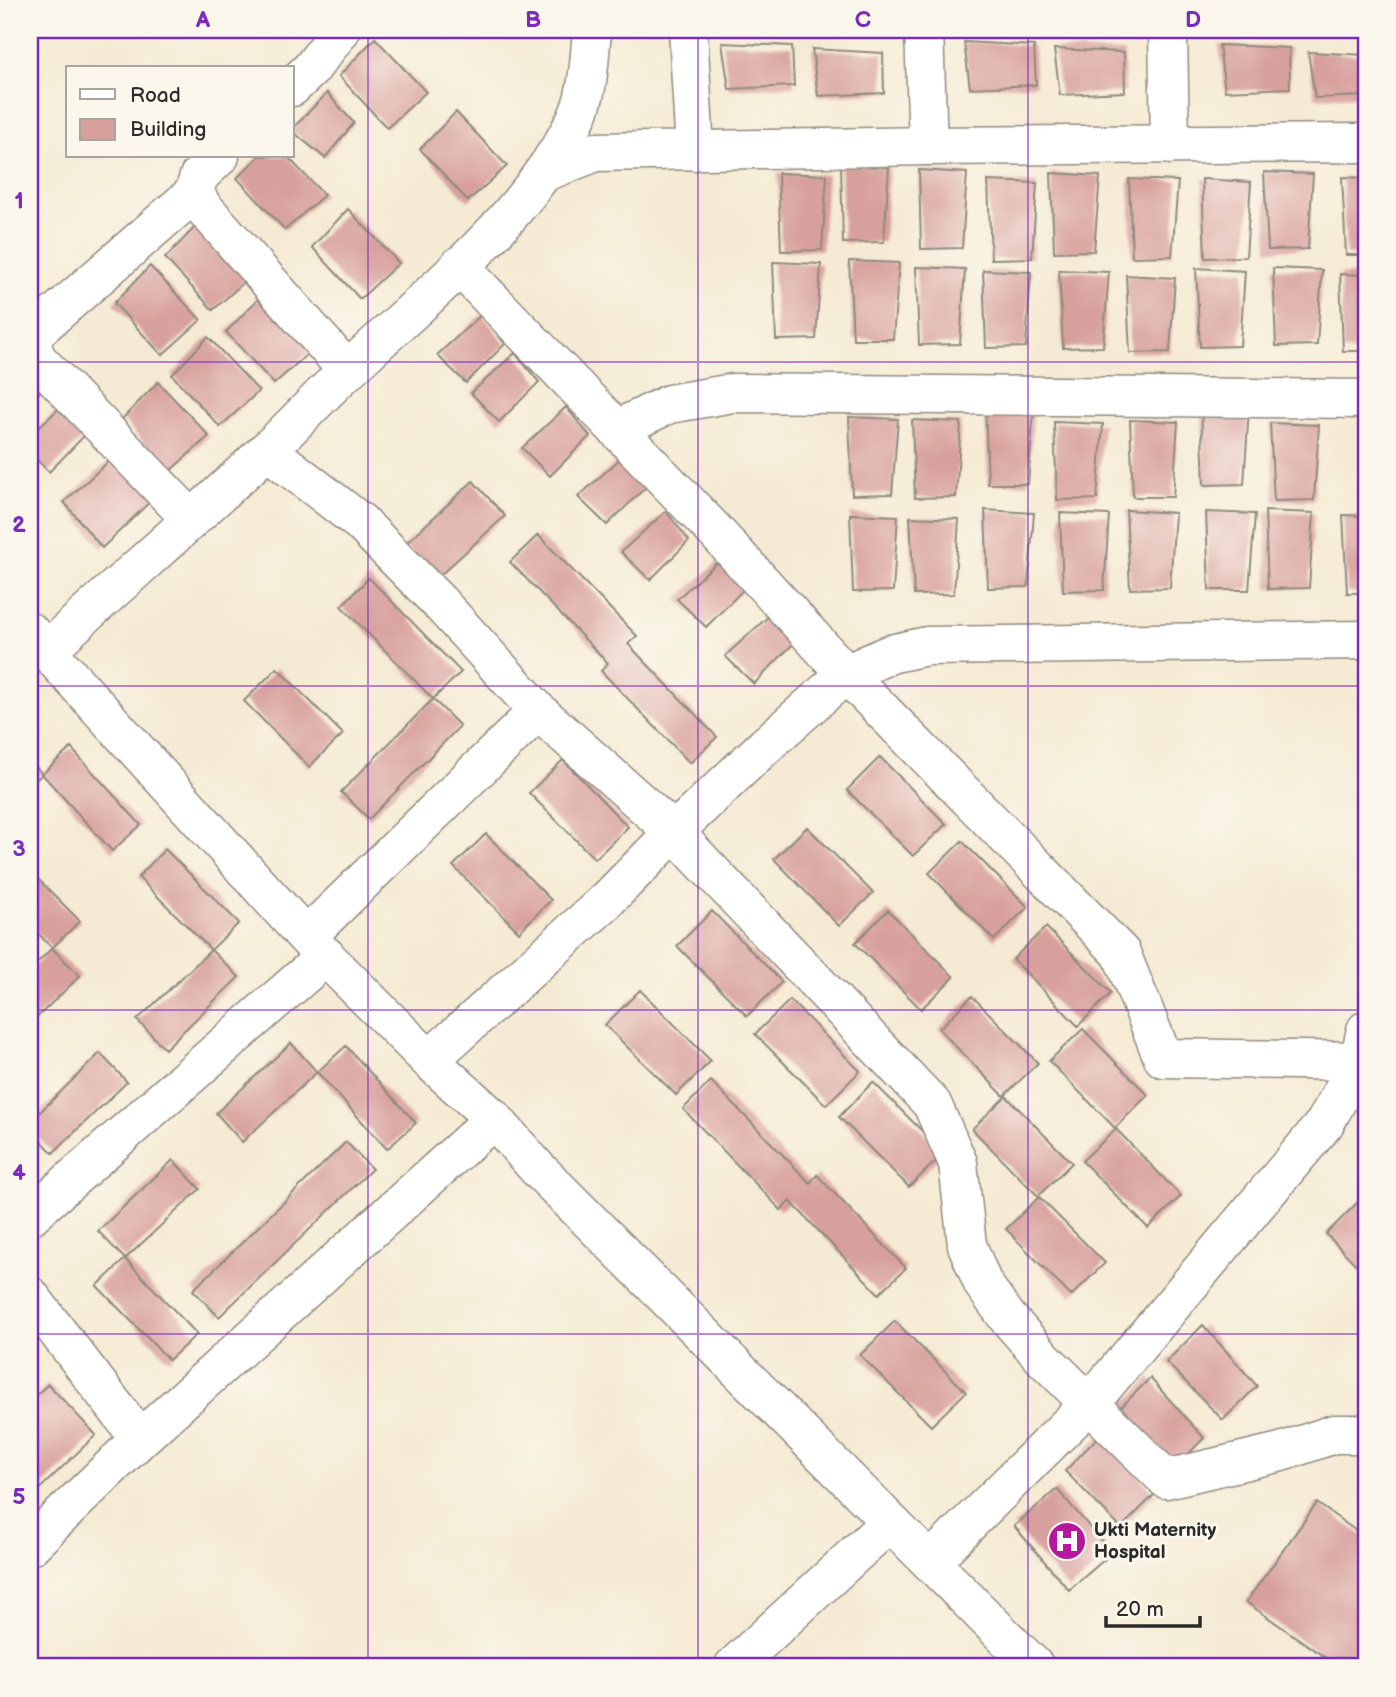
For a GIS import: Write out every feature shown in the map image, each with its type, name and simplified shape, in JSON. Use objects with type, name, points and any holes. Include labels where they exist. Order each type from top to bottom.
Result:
[{"type":"street","points":[[294,85],[311,69],[341,30]]},
{"type":"street","points":[[592,30],[588,80],[576,120],[545,172],[505,221],[347,370],[267,450],[191,519],[38,641],[316,947],[494,1119],[537,1168],[1035,1667]]},
{"type":"street","points":[[688,30],[695,151]]},
{"type":"street","points":[[924,30],[928,146]]},
{"type":"street","points":[[1168,30],[1170,145]]},
{"type":"street","points":[[545,172],[596,152],[928,146],[1366,143]]},
{"type":"street","points":[[191,519],[37,359],[31,347],[35,332],[194,193],[199,176],[218,158]]},
{"type":"street","points":[[194,193],[203,207],[347,370]]},
{"type":"street","points":[[459,266],[714,530],[846,674],[1121,953],[1163,1058],[1364,1051]]},
{"type":"street","points":[[617,429],[669,404],[733,393],[1366,399]]},
{"type":"street","points":[[267,450],[360,523],[439,602],[538,711],[674,832],[932,1104],[958,1163],[967,1245],[983,1284],[1007,1317],[1044,1359],[1166,1479],[1281,1452],[1334,1434],[1366,1434]]},
{"type":"street","points":[[429,1059],[605,902],[674,832],[846,674],[890,654],[927,646],[1366,640]]},
{"type":"street","points":[[30,1216],[316,947],[538,711]]},
{"type":"street","points":[[931,1561],[1089,1404],[1325,1123],[1364,1051]]},
{"type":"street","points":[[30,1546],[140,1439],[494,1119]]},
{"type":"street","points":[[30,1296],[140,1439]]},
{"type":"street","points":[[733,1667],[890,1522]]},
{"type":"building","points":[[375,38],[426,92],[387,128],[339,76]]},
{"type":"building","points":[[964,42],[1034,46],[1036,85],[970,88]]},
{"type":"building","points":[[722,43],[792,46],[794,86],[729,89]]},
{"type":"building","points":[[1219,45],[1289,48],[1290,88],[1225,91]]},
{"type":"building","points":[[812,49],[883,53],[884,93],[818,96]]},
{"type":"building","points":[[1054,49],[1124,52],[1125,92],[1060,95]]},
{"type":"building","points":[[1308,52],[1366,55],[1366,96],[1315,98]]},
{"type":"building","points":[[327,93],[354,123],[325,158],[294,133],[294,127]]},
{"type":"building","points":[[456,112],[507,166],[468,201],[420,149]]},
{"type":"building","points":[[257,158],[289,158],[324,195],[285,230],[237,178]]},
{"type":"building","points":[[841,165],[889,167],[884,242],[843,243]]},
{"type":"building","points":[[919,170],[967,173],[962,248],[921,249]]},
{"type":"building","points":[[1264,172],[1313,174],[1308,249],[1268,250]]},
{"type":"building","points":[[778,173],[827,175],[822,250],[781,251]]},
{"type":"building","points":[[1051,173],[1100,176],[1094,251],[1054,252]]},
{"type":"building","points":[[1342,177],[1366,178],[1366,255],[1346,255]]},
{"type":"building","points":[[1129,179],[1178,181],[1172,256],[1132,257]]},
{"type":"building","points":[[1202,179],[1251,182],[1246,257],[1205,258]]},
{"type":"building","points":[[988,181],[1037,183],[1032,258],[991,259]]},
{"type":"building","points":[[348,209],[399,263],[360,299],[312,247]]},
{"type":"building","points":[[201,221],[252,275],[213,310],[165,258]]},
{"type":"building","points":[[849,261],[899,263],[893,339],[853,339]]},
{"type":"building","points":[[773,262],[821,264],[816,339],[776,340]]},
{"type":"building","points":[[150,266],[201,320],[162,355],[114,303]]},
{"type":"building","points":[[916,267],[965,269],[960,344],[919,345]]},
{"type":"building","points":[[1196,268],[1245,271],[1240,346],[1200,347]]},
{"type":"building","points":[[1273,268],[1322,270],[1317,345],[1276,346]]},
{"type":"building","points":[[983,270],[1031,272],[1026,347],[986,348]]},
{"type":"building","points":[[1059,270],[1109,272],[1103,347],[1063,348]]},
{"type":"building","points":[[1340,274],[1366,275],[1366,351],[1343,351]]},
{"type":"building","points":[[1126,275],[1175,278],[1170,352],[1130,353]]},
{"type":"building","points":[[262,295],[313,349],[274,384],[226,332]]},
{"type":"building","points":[[482,314],[505,344],[466,383],[437,355]]},
{"type":"building","points":[[208,337],[259,391],[220,427],[172,375]]},
{"type":"building","points":[[515,353],[539,382],[499,422],[471,393]]},
{"type":"building","points":[[30,374],[42,390],[30,402]]},
{"type":"building","points":[[158,382],[209,436],[170,471],[122,419]]},
{"type":"building","points":[[65,403],[88,432],[49,472],[30,453],[30,435]]},
{"type":"building","points":[[985,406],[1034,409],[1028,484],[988,484]]},
{"type":"building","points":[[566,407],[590,436],[550,476],[522,448]]},
{"type":"building","points":[[1201,407],[1249,409],[1244,484],[1204,485]]},
{"type":"building","points":[[849,417],[898,419],[892,494],[852,495]]},
{"type":"building","points":[[912,420],[961,422],[956,497],[915,498]]},
{"type":"building","points":[[1130,420],[1178,422],[1173,497],[1133,497]]},
{"type":"building","points":[[1054,422],[1103,424],[1097,499],[1057,500]]},
{"type":"building","points":[[1270,423],[1319,425],[1314,500],[1274,501]]},
{"type":"building","points":[[120,451],[159,493],[102,548],[64,502]]},
{"type":"building","points":[[623,456],[647,486],[607,525],[578,497]]},
{"type":"building","points":[[473,481],[505,516],[436,579],[404,545]]},
{"type":"building","points":[[985,510],[1034,513],[1028,587],[988,588]]},
{"type":"building","points":[[1126,510],[1175,513],[1170,588],[1130,589]]},
{"type":"building","points":[[666,511],[689,541],[650,580],[621,552]]},
{"type":"building","points":[[1265,511],[1314,513],[1309,588],[1268,589]]},
{"type":"building","points":[[1206,512],[1255,514],[1249,590],[1209,590]]},
{"type":"building","points":[[1060,513],[1109,515],[1104,590],[1063,591]]},
{"type":"building","points":[[850,514],[898,516],[893,591],[853,592]]},
{"type":"building","points":[[1343,515],[1366,516],[1366,593],[1347,593]]},
{"type":"building","points":[[910,517],[959,519],[954,594],[914,595]]},
{"type":"building","points":[[538,535],[637,636],[628,644],[717,737],[690,763],[601,671],[608,663],[510,562]]},
{"type":"building","points":[[722,558],[746,587],[706,627],[677,599]]},
{"type":"building","points":[[369,578],[461,672],[433,699],[341,606]]},
{"type":"building","points":[[770,615],[793,644],[754,684],[725,656]]},
{"type":"building","points":[[277,668],[343,734],[309,767],[244,701]]},
{"type":"building","points":[[433,699],[460,726],[369,819],[341,792]]},
{"type":"building","points":[[71,748],[141,825],[112,851],[42,774]]},
{"type":"building","points":[[880,757],[946,824],[913,856],[847,790]]},
{"type":"building","points":[[30,760],[42,774],[30,786]]},
{"type":"building","points":[[563,760],[628,827],[595,859],[529,793]]},
{"type":"building","points":[[807,827],[873,893],[839,926],[774,859]]},
{"type":"building","points":[[486,834],[551,900],[519,932],[453,866]]},
{"type":"building","points":[[962,841],[1028,907],[994,940],[929,873]]},
{"type":"building","points":[[165,849],[239,923],[211,950],[138,877]]},
{"type":"building","points":[[30,871],[80,921],[52,948],[30,925]]},
{"type":"building","points":[[888,910],[954,977],[921,1009],[855,943]]},
{"type":"building","points":[[712,911],[782,982],[747,1016],[677,946]]},
{"type":"building","points":[[1046,927],[1111,993],[1078,1026],[1013,959]]},
{"type":"building","points":[[52,948],[80,976],[30,1024],[30,970]]},
{"type":"building","points":[[211,950],[239,977],[165,1049],[137,1020]]},
{"type":"building","points":[[640,990],[711,1061],[676,1095],[605,1025]]},
{"type":"building","points":[[972,996],[1038,1063],[1004,1096],[939,1029]]},
{"type":"building","points":[[790,1000],[860,1071],[826,1105],[755,1034]]},
{"type":"building","points":[[1083,1029],[1148,1095],[1115,1128],[1049,1061]]},
{"type":"building","points":[[291,1043],[317,1072],[242,1142],[216,1113]]},
{"type":"building","points":[[346,1046],[416,1123],[387,1149],[317,1072]]},
{"type":"building","points":[[100,1053],[127,1082],[53,1153],[30,1129],[30,1122]]},
{"type":"building","points":[[711,1081],[810,1183],[817,1175],[906,1268],[879,1294],[790,1201],[781,1210],[683,1109]]},
{"type":"building","points":[[873,1082],[944,1153],[909,1187],[839,1117]]},
{"type":"building","points":[[1006,1096],[1072,1163],[1038,1196],[972,1129]]},
{"type":"building","points":[[1116,1129],[1181,1196],[1148,1228],[1082,1161]]},
{"type":"building","points":[[346,1142],[372,1169],[219,1317],[193,1290]]},
{"type":"building","points":[[173,1160],[200,1189],[125,1259],[98,1231]]},
{"type":"building","points":[[1039,1197],[1105,1263],[1071,1296],[1006,1229]]},
{"type":"building","points":[[1363,1197],[1366,1201],[1366,1275],[1326,1234]]},
{"type":"building","points":[[125,1259],[197,1334],[169,1360],[97,1286]]},
{"type":"building","points":[[895,1321],[966,1392],[931,1426],[860,1355]]},
{"type":"building","points":[[1203,1325],[1257,1386],[1223,1420],[1166,1362]]},
{"type":"building","points":[[1150,1378],[1204,1438],[1170,1473],[1113,1415]]},
{"type":"building","points":[[48,1384],[96,1435],[30,1498],[30,1401]]},
{"type":"building","points":[[1101,1434],[1155,1494],[1121,1528],[1065,1471]]},
{"type":"building","points":[[1057,1489],[1112,1553],[1069,1590],[1014,1526]]},
{"type":"building","points":[[1317,1503],[1366,1538],[1366,1667],[1339,1667],[1246,1602]]},
{"type":"place","name":"Ukti Maternity Hospital","points":[[1067,1541]]}]
